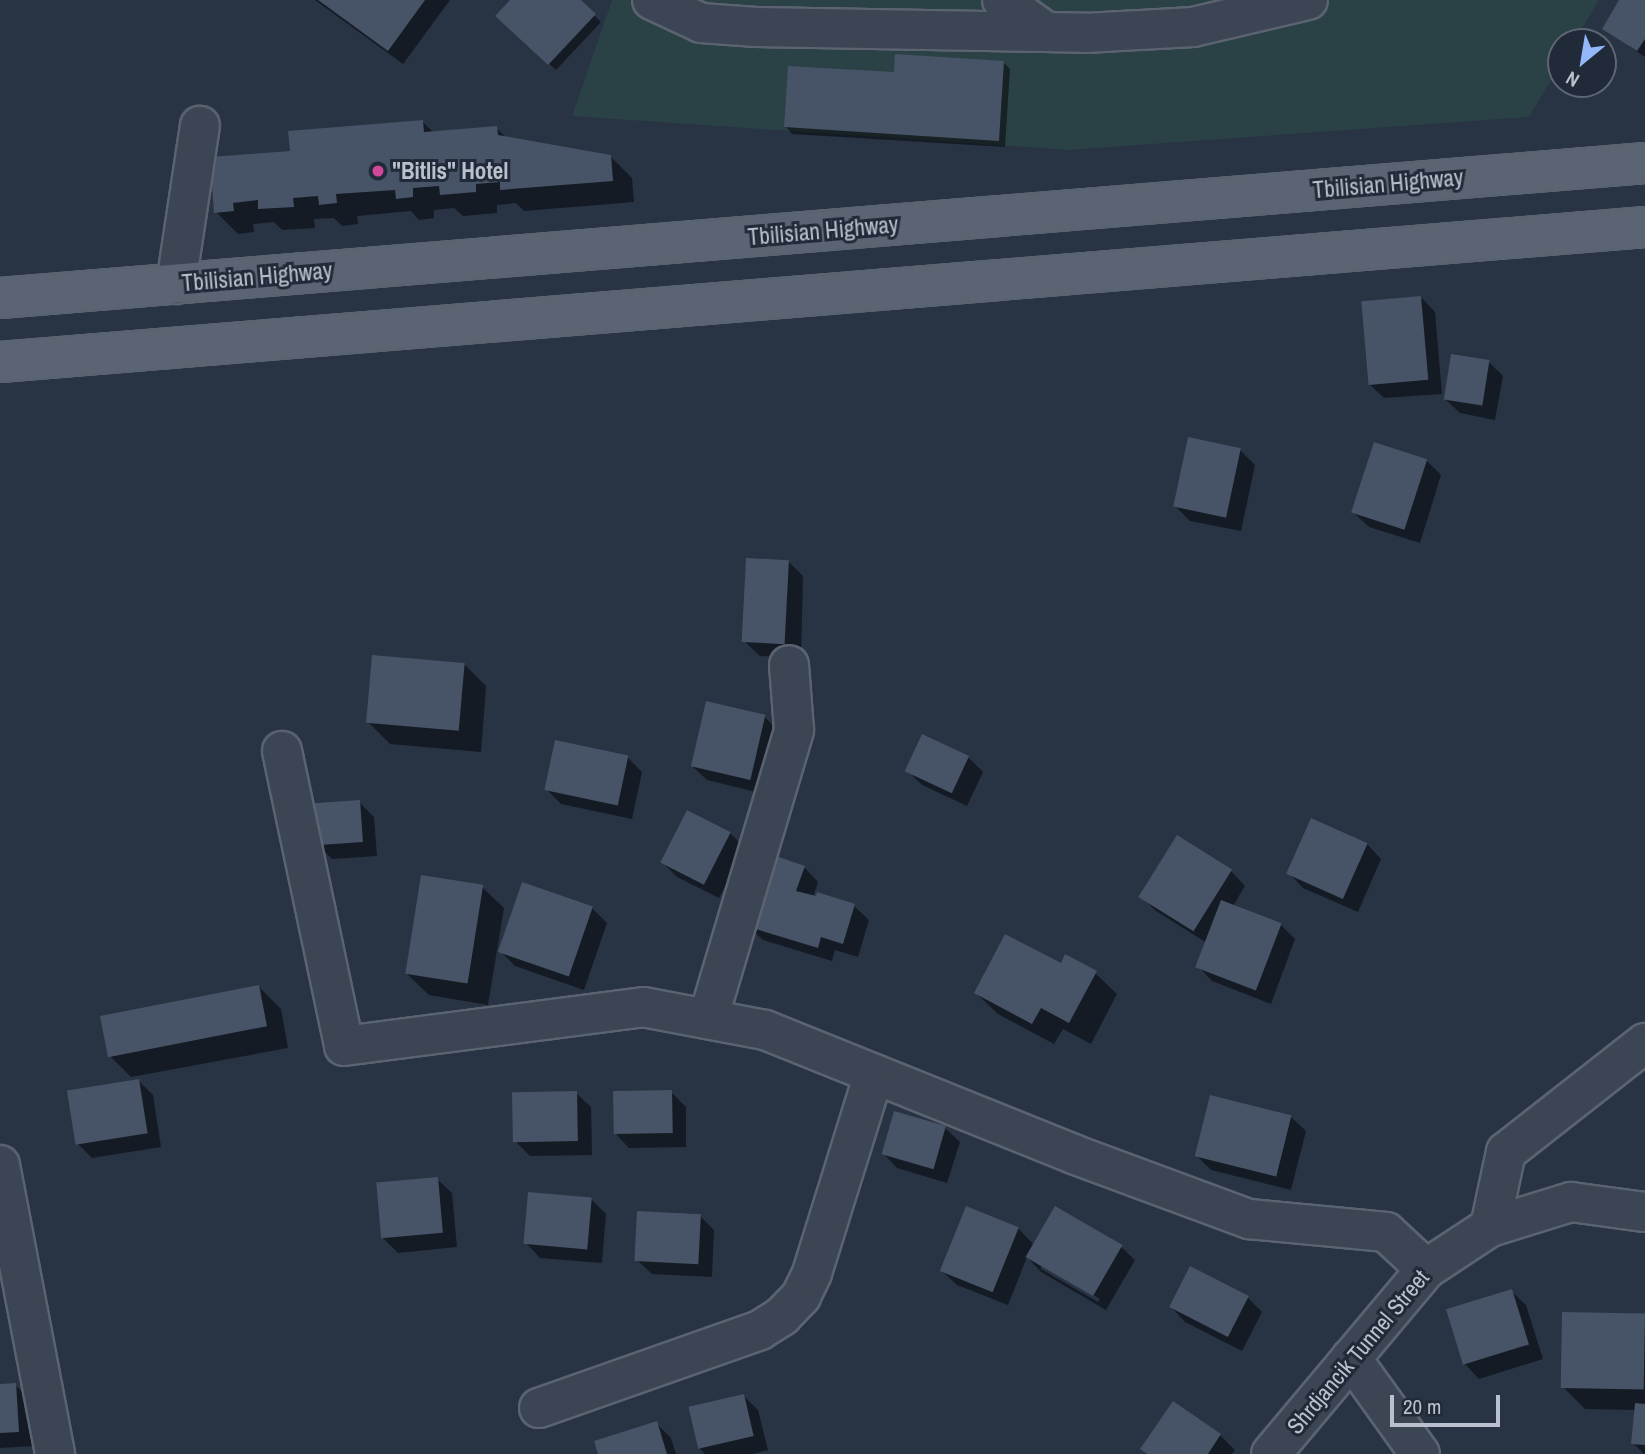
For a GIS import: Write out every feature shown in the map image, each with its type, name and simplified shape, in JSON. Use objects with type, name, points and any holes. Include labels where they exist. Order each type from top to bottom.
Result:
[{"type":"main road","name":"Tbilisian Highway","points":[[0,298],[1645,163]]},
{"type":"main road","points":[[0,362],[1645,227]]},
{"type":"street","points":[[652,0],[701,23],[1046,32],[1193,27],[1308,0]]},
{"type":"street","points":[[1002,0],[1046,32]]},
{"type":"street","points":[[176,284],[200,126]]},
{"type":"street","points":[[708,1019],[794,730],[789,665]]},
{"type":"street","points":[[282,751],[344,1046],[643,1007],[765,1030],[1249,1219],[1386,1232],[1426,1269]]},
{"type":"street","points":[[1489,1227],[1506,1152],[1645,1043]]},
{"type":"street","points":[[539,1408],[760,1330],[782,1316],[800,1296],[812,1273],[874,1074]]},
{"type":"street","points":[[0,1166],[55,1454]]},
{"type":"street","name":"Shrdjancik Tunnel Street","points":[[1271,1454],[1426,1269],[1489,1227],[1570,1202],[1645,1212]]},
{"type":"street","points":[[1351,1358],[1420,1454]]},
{"type":"green space","points":[[612,0],[1599,0],[1582,28],[1547,28],[1547,87],[1529,117],[1069,150],[572,116]]},
{"type":"building","points":[[318,0],[425,0],[388,51]]},
{"type":"building","points":[[510,0],[581,0],[596,14],[548,65],[495,16]]},
{"type":"building","points":[[1619,0],[1645,0],[1645,39],[1637,51],[1617,38],[1617,28],[1603,28]]},
{"type":"building","points":[[895,54],[1004,61],[999,141],[784,127],[788,66],[894,72]]},
{"type":"building","points":[[423,120],[424,132],[497,126],[498,135],[611,155],[613,181],[500,190],[500,182],[476,184],[476,192],[440,195],[439,186],[413,188],[413,197],[396,199],[395,190],[336,194],[337,203],[319,205],[318,196],[293,198],[294,207],[258,209],[258,200],[233,203],[234,211],[214,213],[210,157],[290,151],[288,131]]},
{"type":"building","points":[[1421,296],[1428,380],[1369,385],[1361,301]]},
{"type":"building","points":[[1451,354],[1490,360],[1482,406],[1444,399]]},
{"type":"building","points":[[1188,437],[1241,448],[1226,518],[1173,506]]},
{"type":"building","points":[[1374,442],[1427,459],[1404,530],[1351,512]]},
{"type":"building","points":[[746,558],[789,560],[785,644],[742,642]]},
{"type":"building","points":[[372,655],[465,663],[459,731],[366,723]]},
{"type":"building","points":[[706,701],[765,715],[750,780],[691,766]]},
{"type":"building","points":[[922,734],[969,756],[952,793],[905,771]]},
{"type":"building","points":[[555,740],[628,756],[618,805],[544,790]]},
{"type":"building","points":[[360,800],[363,842],[316,845],[313,803]]},
{"type":"building","points":[[687,810],[731,832],[704,885],[660,863]]},
{"type":"building","points":[[1311,818],[1368,843],[1343,899],[1286,874]]},
{"type":"building","points":[[1177,835],[1232,869],[1193,931],[1138,897]]},
{"type":"building","points":[[770,854],[805,866],[796,891],[816,896],[817,892],[855,904],[843,944],[821,937],[818,948],[746,926]]},
{"type":"building","points":[[421,875],[483,885],[468,984],[405,974]]},
{"type":"building","points":[[522,882],[593,906],[569,976],[498,952]]},
{"type":"building","points":[[1221,900],[1282,923],[1256,991],[1195,967]]},
{"type":"building","points":[[1005,934],[1061,963],[1065,954],[1097,971],[1069,1023],[1041,1008],[1032,1024],[974,993]]},
{"type":"building","points":[[259,985],[267,1026],[108,1057],[100,1016]]},
{"type":"building","points":[[139,1079],[148,1133],[76,1145],[67,1090]]},
{"type":"building","points":[[672,1090],[673,1133],[614,1134],[613,1091]]},
{"type":"building","points":[[577,1091],[578,1141],[513,1142],[512,1092]]},
{"type":"building","points":[[1210,1095],[1292,1115],[1276,1176],[1195,1156]]},
{"type":"building","points":[[894,1111],[946,1126],[934,1169],[882,1154]]},
{"type":"building","points":[[438,1177],[443,1233],[381,1238],[376,1182]]},
{"type":"building","points":[[528,1192],[592,1198],[587,1249],[523,1244]]},
{"type":"building","points":[[966,1206],[1019,1227],[993,1292],[940,1271]]},
{"type":"building","points":[[1055,1206],[1123,1245],[1093,1296],[1026,1257]]},
{"type":"building","points":[[637,1211],[701,1214],[698,1264],[634,1261]]},
{"type":"building","points":[[1190,1266],[1249,1296],[1228,1337],[1169,1307]]},
{"type":"building","points":[[1512,1289],[1529,1344],[1463,1365],[1446,1309]]},
{"type":"building","points":[[1562,1312],[1645,1313],[1644,1389],[1561,1388]]},
{"type":"building","points":[[16,1383],[19,1432],[0,1433],[0,1384]]},
{"type":"building","points":[[744,1394],[754,1436],[698,1449],[688,1407]]},
{"type":"building","points":[[1173,1401],[1221,1434],[1208,1454],[1147,1454],[1140,1449]]},
{"type":"building","points":[[1635,1403],[1645,1404],[1645,1445],[1631,1444]]},
{"type":"building","points":[[657,1421],[667,1454],[598,1454],[594,1441]]},
{"type":"place","name":"\"Bitlis\" Hotel","points":[[378,171]]}]
